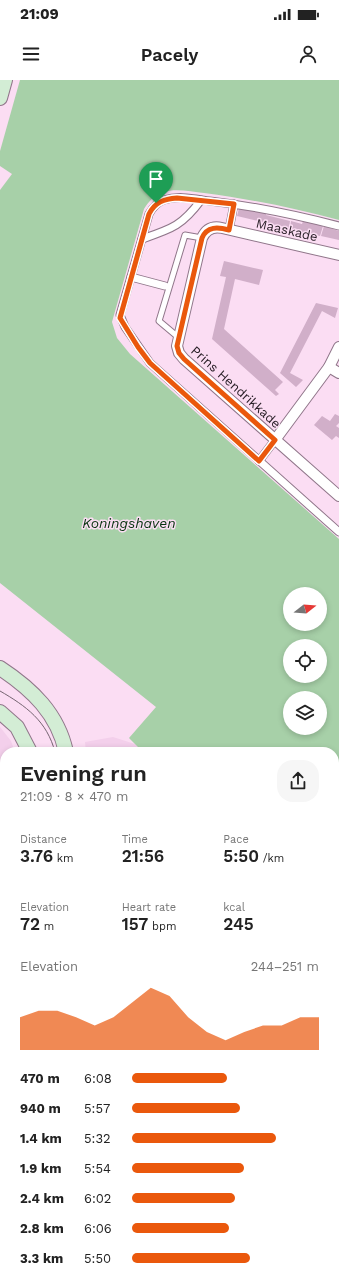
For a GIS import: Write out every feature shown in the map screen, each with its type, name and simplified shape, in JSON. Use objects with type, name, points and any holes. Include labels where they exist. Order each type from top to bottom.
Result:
[{"type":"main road","points":[[0,98],[5,80]]},
{"type":"main road","points":[[0,668],[30,689],[47,709],[60,733],[64,747]]},
{"type":"main road","points":[[0,712],[17,727],[27,747]]},
{"type":"street","name":"Maaskade","points":[[142,239],[149,214],[156,203],[174,198],[234,204],[283,212],[339,226]]},
{"type":"street","points":[[201,200],[189,216],[178,224],[142,239],[120,313],[121,320],[144,356],[165,377],[339,532]]},
{"type":"street","points":[[229,230],[234,204]]},
{"type":"street","name":"Maaskade","points":[[202,238],[206,231],[213,228],[229,230],[339,255]]},
{"type":"street","points":[[178,337],[202,238]]},
{"type":"street","points":[[131,277],[165,286]]},
{"type":"street","name":"Prins Hendrikkade","points":[[178,337],[177,346],[179,353],[339,496]]},
{"type":"street","points":[[275,440],[329,367],[339,347]]},
{"type":"street","points":[[329,367],[339,373]]},
{"type":"street","name":"Prins Hendrikkade","points":[[259,461],[275,440]]},
{"type":"lane","points":[[178,337],[159,321],[185,235],[202,238]]},
{"type":"shaded area","points":[[239,208],[266,213],[266,215],[290,221],[289,228],[237,216]]},
{"type":"shaded area","points":[[291,221],[302,224],[303,221],[323,226],[320,236],[290,229]]},
{"type":"shaded area","points":[[324,226],[339,231],[339,240],[321,236]]},
{"type":"shaded area","points":[[224,261],[263,270],[259,285],[235,279],[224,329],[283,382],[275,390],[279,394],[276,396],[212,339],[226,277],[220,276]]},
{"type":"shaded area","points":[[316,303],[338,308],[335,318],[322,311],[290,373],[303,380],[296,387],[280,373]]},
{"type":"shaded area","points":[[335,414],[339,416],[339,423],[336,426],[339,428],[339,438],[336,436],[332,440],[314,425],[322,416],[330,421]]},
{"type":"shaded area","points":[[0,727],[11,741],[13,747],[0,747]]},
{"type":"shaded area","points":[[113,737],[135,744],[138,747],[86,747],[85,742]]},
{"type":"water","name":"Koningshaven","points":[[0,80],[339,80],[339,220],[272,204],[221,195],[179,190],[158,194],[152,198],[144,209],[112,322],[117,338],[130,354],[339,539],[339,747],[138,747],[129,738],[156,707],[0,583],[0,190],[12,174],[0,166]]},
{"type":"pier","points":[[0,80],[20,80],[0,151]]},
{"type":"tram line","points":[[0,691],[27,709],[41,723],[47,732],[53,747]]},
{"type":"route","points":[[169,198],[177,198],[234,204],[229,230],[217,227],[206,231],[203,235],[177,346],[180,355],[184,359],[275,440],[259,461],[150,363],[120,318],[120,313],[149,214],[156,203],[169,198]]}]
